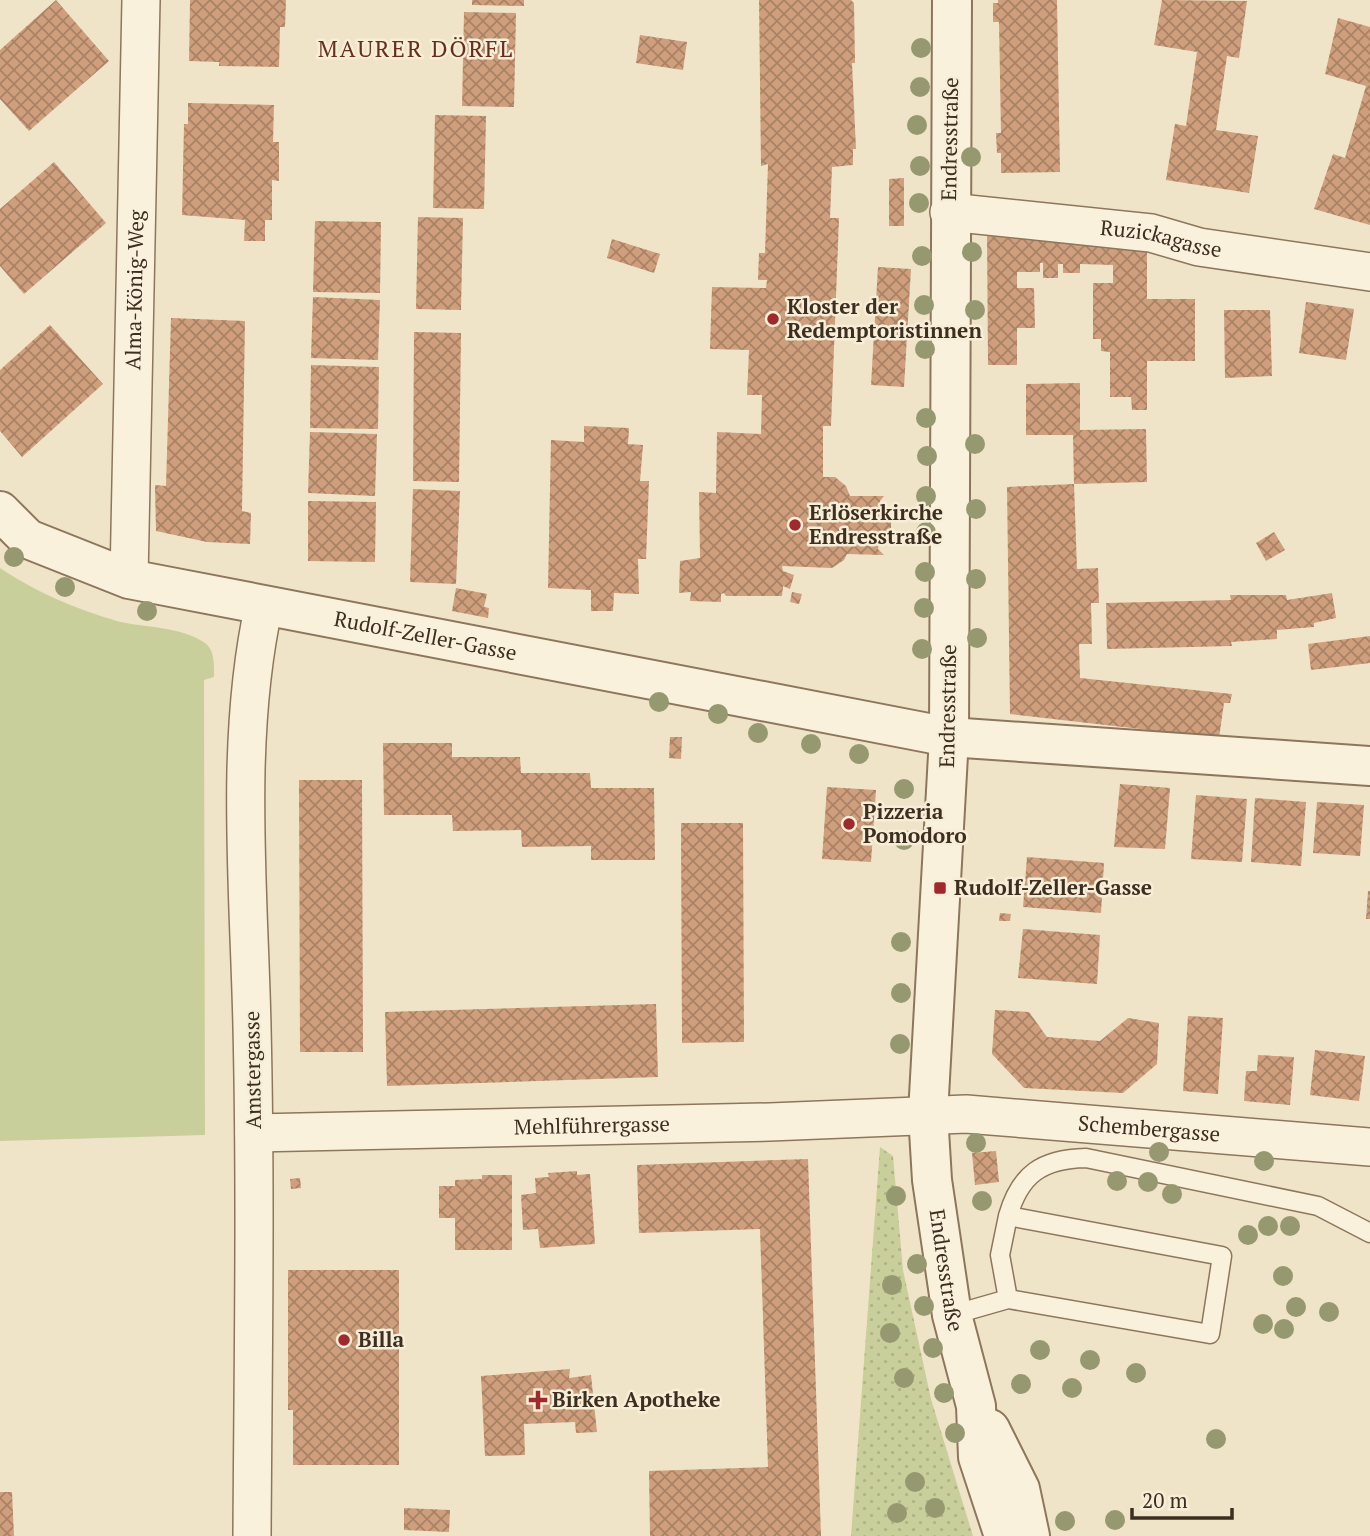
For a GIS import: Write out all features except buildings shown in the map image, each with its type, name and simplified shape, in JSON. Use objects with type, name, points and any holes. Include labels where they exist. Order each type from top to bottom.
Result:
[{"type":"street","name":"Alma-König-Weg","points":[[129,579],[141,0]]},
{"type":"street","name":"Endresstraße","points":[[952,0],[949,212],[949,737],[928,1114],[932,1180],[952,1315],[976,1406],[978,1457],[1004,1536]]},
{"type":"street","name":"Ruzickagasse","points":[[949,212],[1152,233],[1225,252],[1370,272]]},
{"type":"street","name":"Rudolf-Zeller-Gasse","points":[[0,511],[28,539],[129,579],[949,737],[1370,766]]},
{"type":"street","name":"Amstergasse","points":[[252,1536],[254,1133],[246,721],[255,645],[264,605]]},
{"type":"street","name":"Mehlführergasse","points":[[254,1133],[770,1122],[928,1114]]},
{"type":"street","name":"Schembergasse","points":[[928,1114],[990,1115],[1370,1147]]},
{"type":"street","name":"Endresstraße","points":[[976,1406],[1001,1446],[1020,1489],[1030,1536]]},
{"type":"lane","points":[[1008,1299],[1000,1255],[1014,1195],[1028,1177],[1056,1160],[1086,1158],[1318,1206],[1370,1233]]},
{"type":"lane","points":[[952,1315],[1008,1299],[1210,1334],[1222,1256],[1008,1216]]},
{"type":"green space","points":[[0,568],[56,599],[86,611],[117,621],[174,630],[195,637],[208,646],[212,654],[214,677],[204,680],[205,1135],[0,1141]]},
{"type":"green space","points":[[880,1147],[893,1156],[903,1270],[931,1399],[973,1536],[851,1536]]},
{"type":"place","name":"Kloster der Redemptoristinnen","points":[[773,319]]},
{"type":"place","name":"Erlöserkirche Endresstraße","points":[[795,525]]},
{"type":"place","name":"Pizzeria Pomodoro","points":[[849,824]]},
{"type":"place","name":"Rudolf-Zeller-Gasse","points":[[940,888]]},
{"type":"place","name":"Billa","points":[[344,1340]]},
{"type":"place","name":"Birken Apotheke","points":[[538,1400]]},
{"type":"district","name":"MAURER DÖRFL","points":[[416,49]]}]
